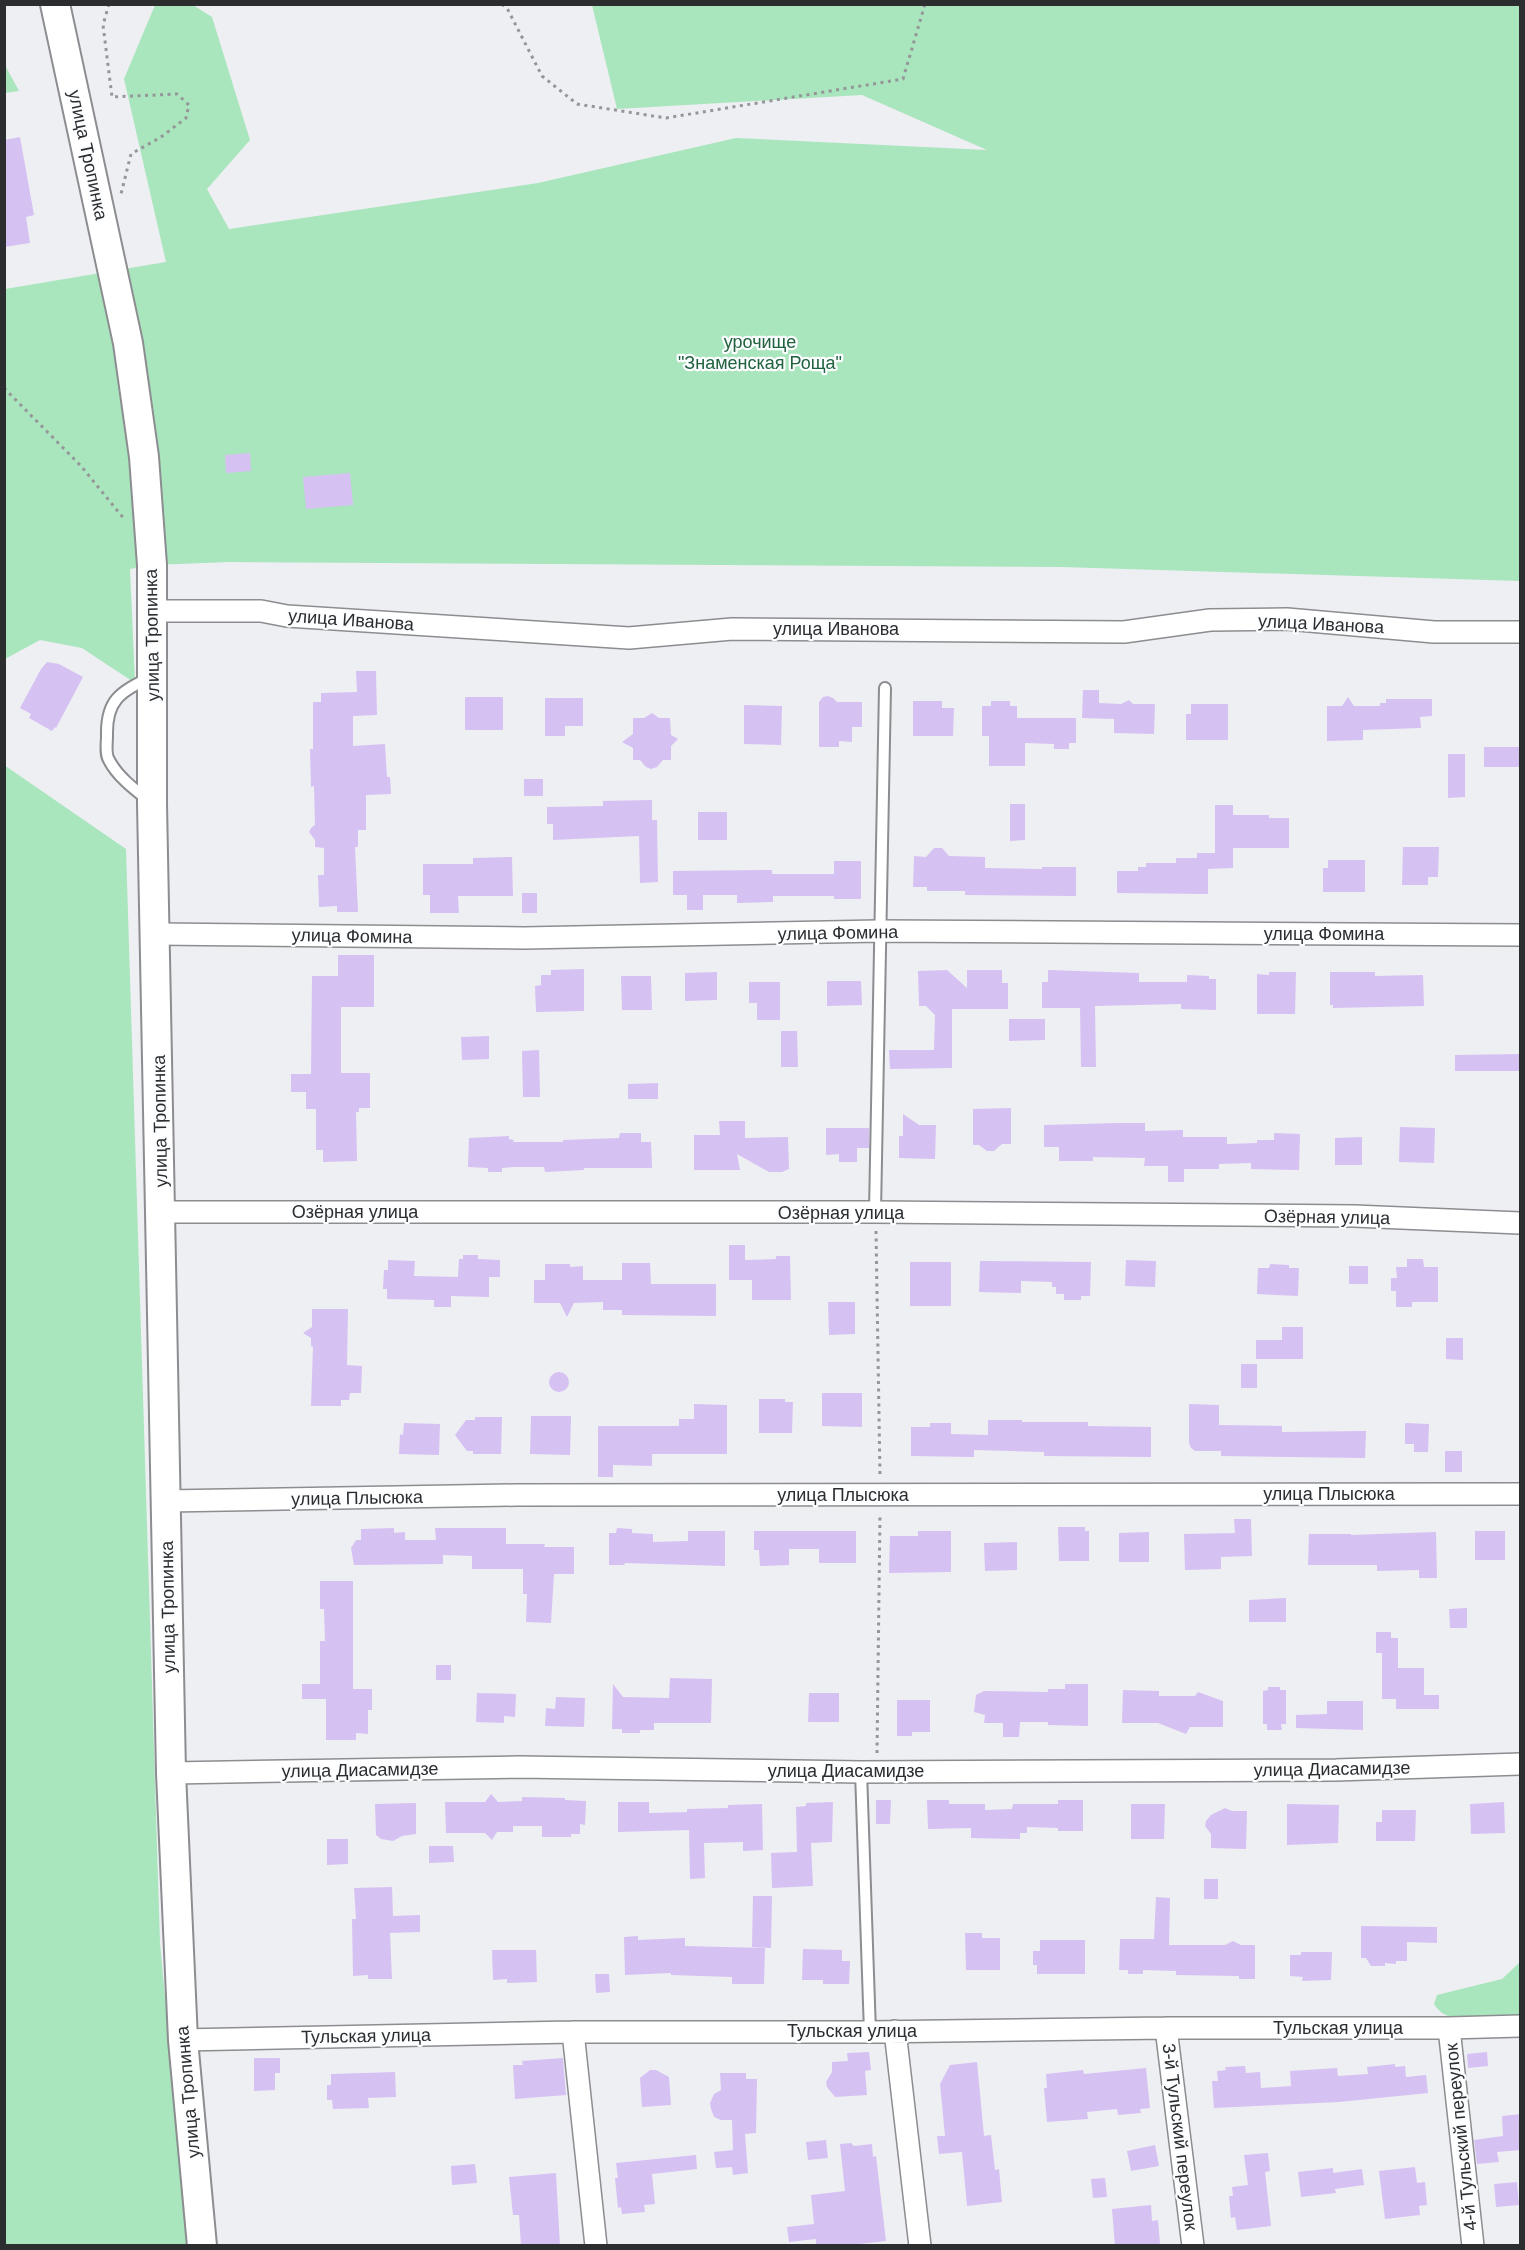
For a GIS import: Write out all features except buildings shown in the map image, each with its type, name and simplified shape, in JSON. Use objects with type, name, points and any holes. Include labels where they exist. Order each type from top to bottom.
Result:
[{"type":"main road","name":"улица Тропинка","points":[[55,4],[128,344],[144,457],[152,565],[154,676],[152,804],[162,1212],[171,1773],[183,2040],[202,2246]]},
{"type":"street","name":"улица Иванова","points":[[153,611],[261,611],[287,616],[629,638],[732,630],[1124,632],[1210,620],[1287,619],[1434,632],[1521,632]]},
{"type":"street","name":"улица Фомина","points":[[156,934],[524,938],[879,932],[1521,935]]},
{"type":"street","name":"Озёрная улица","points":[[162,1212],[875,1212],[1354,1216],[1521,1222]]},
{"type":"street","name":"улица Плысюка","points":[[166,1501],[516,1495],[1521,1494]]},
{"type":"street","name":"улица Диасамидзе","points":[[171,1773],[518,1767],[861,1773],[1336,1770],[1521,1764]]},
{"type":"street","name":"Тульская улица","points":[[183,2040],[573,2032],[870,2032],[1521,2026]]},
{"type":"street","name":"3-й Тульский переулок","points":[[1166,2028],[1193,2246]]},
{"type":"street","name":"4-й Тульский переулок","points":[[1449,2028],[1473,2246]]},
{"type":"street","points":[[895,2031],[920,2246]]},
{"type":"street","points":[[573,2032],[596,2246]]},
{"type":"lane","points":[[152,804],[129,784],[107,758],[107,718],[116,699],[130,687],[154,676]]},
{"type":"lane","points":[[875,1212],[885,688]]},
{"type":"lane","points":[[861,1773],[870,2032]]},
{"type":"path","points":[[105,229],[116,214],[131,154],[161,137],[186,118],[189,105],[177,94],[112,96],[103,25],[110,4]]},
{"type":"path","points":[[502,4],[508,10],[542,76],[577,104],[666,118],[903,80],[925,4]]},
{"type":"path","points":[[4,387],[81,466],[129,528]]},
{"type":"green space","name":"урочище \"Знаменская Роща\"","points":[[155,5],[193,5],[212,17],[250,140],[207,189],[229,229],[538,183],[736,138],[987,150],[862,95],[617,109],[592,5],[1520,5],[1520,581],[1062,567],[230,562],[152,565],[130,569],[135,683],[82,648],[40,640],[5,659],[5,289],[166,262],[124,79]]},
{"type":"green space","points":[[5,65],[19,91],[5,93]]},
{"type":"green space","points":[[4,765],[126,849],[160,1943],[188,2245],[5,2245]]},
{"type":"green space","points":[[1520,1962],[1520,2016],[1486,2020],[1461,2019],[1441,2012],[1434,2004],[1437,1995],[1502,1979]]}]
